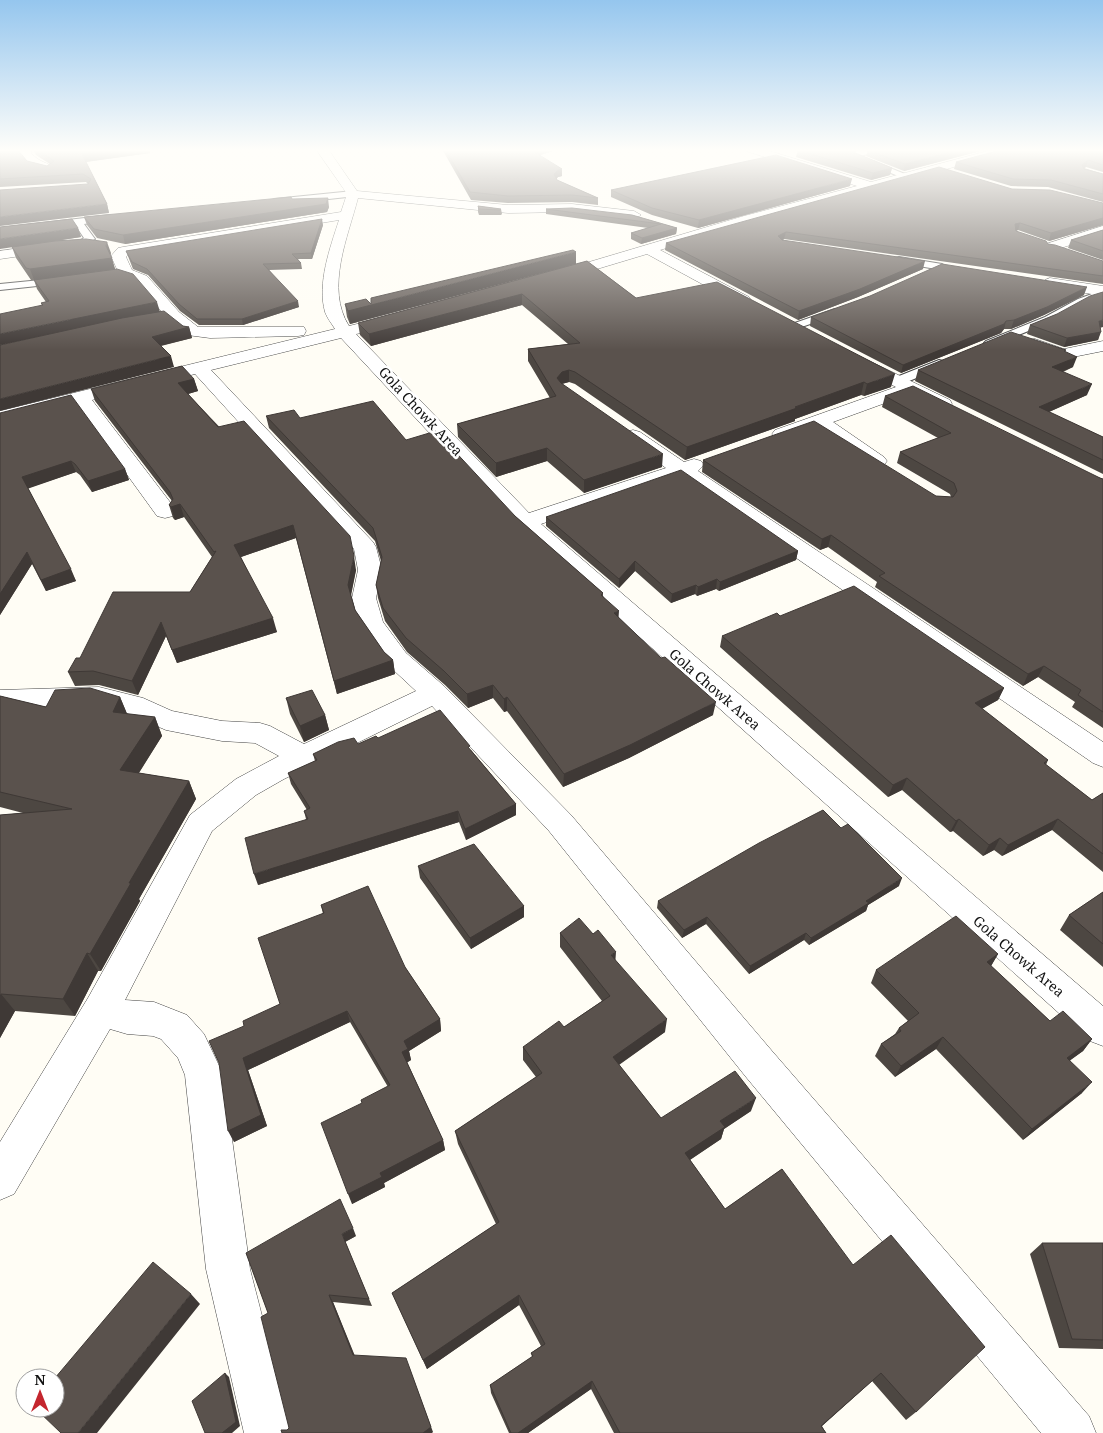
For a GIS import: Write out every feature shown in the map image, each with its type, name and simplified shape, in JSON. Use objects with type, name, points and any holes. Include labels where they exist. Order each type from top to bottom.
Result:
[{"type":"street","points":[[0,255],[78,244],[111,247],[341,216]]},
{"type":"street","name":"Gola Chowk Area","points":[[348,216],[335,260],[331,290],[333,311],[525,522],[1103,1029]]},
{"type":"street","points":[[540,280],[757,216]]},
{"type":"street","points":[[677,228],[700,234]]},
{"type":"street","points":[[1047,246],[1103,230]]},
{"type":"street","points":[[111,247],[122,263],[120,274],[142,279],[168,316],[193,331],[350,330]]},
{"type":"street","points":[[648,249],[759,309]]},
{"type":"street","points":[[942,267],[961,270]]},
{"type":"street","points":[[1034,280],[1103,292]]},
{"type":"street","points":[[776,318],[810,336]]},
{"type":"street","points":[[0,416],[376,324]]},
{"type":"street","points":[[1010,335],[1063,354],[1103,346]]},
{"type":"street","points":[[845,354],[954,410]]},
{"type":"street","points":[[198,367],[366,548],[370,570],[364,598],[371,623],[397,659],[435,693],[560,823],[759,1064],[1072,1433]]},
{"type":"street","points":[[763,441],[818,422],[904,385]]},
{"type":"street","points":[[80,396],[165,511]]},
{"type":"street","points":[[818,422],[894,472]]},
{"type":"street","points":[[616,424],[681,470],[999,683],[1103,756]]},
{"type":"street","points":[[525,522],[708,460]]},
{"type":"street","points":[[0,1180],[101,1010],[201,823],[246,787],[303,756],[435,693]]},
{"type":"street","points":[[0,699],[99,696],[133,705],[166,720],[222,731],[260,733],[303,756]]},
{"type":"street","points":[[101,1010],[127,1017],[154,1019],[174,1027],[191,1046],[204,1074],[228,1269],[268,1433]]},
{"type":"lane","points":[[0,231],[78,223],[86,220],[122,216]]},
{"type":"lane","points":[[78,223],[90,238],[78,244]]},
{"type":"lane","points":[[1047,246],[1069,253]]},
{"type":"lane","points":[[893,260],[942,267]]},
{"type":"lane","points":[[925,274],[942,267]]},
{"type":"lane","points":[[0,287],[22,283],[34,285],[70,280]]},
{"type":"lane","points":[[976,349],[1048,320],[1082,301],[1103,292]]},
{"type":"lane","points":[[793,327],[845,308]]},
{"type":"lane","points":[[904,385],[950,360]]},
{"type":"building","points":[[248,216],[123,235],[94,229],[84,217]]},
{"type":"building","points":[[599,216],[635,216],[677,228],[642,238],[631,233],[661,224]]},
{"type":"building","points":[[683,216],[714,216],[699,220]]},
{"type":"building","points":[[763,216],[1103,216],[1103,218],[1051,233],[1020,223],[1015,224],[1016,231],[1046,241],[1048,244],[1103,261],[1103,276],[786,232],[778,236],[782,240],[925,261],[860,289],[799,311],[666,243]]},
{"type":"building","points":[[72,219],[78,228],[0,239],[0,227]]},
{"type":"building","points":[[322,219],[311,253],[292,254],[301,263],[263,264],[298,301],[242,319],[197,319],[179,304],[147,269],[132,262],[126,251]]},
{"type":"building","points":[[1103,230],[1103,251],[1071,240]]},
{"type":"building","points":[[86,239],[107,242],[106,246],[112,258],[30,269],[26,268],[12,247],[55,241]]},
{"type":"building","points":[[573,250],[576,252],[348,311],[345,304],[366,299],[371,304],[371,298]]},
{"type":"building","points":[[587,261],[636,298],[717,282],[895,374],[867,384],[864,382],[687,447],[575,372],[569,370],[562,372],[557,378],[561,383],[663,454],[584,480],[547,448],[496,463],[457,424],[556,396],[528,349],[580,343],[522,294],[369,334],[358,323]]},
{"type":"building","points":[[942,264],[1087,287],[1047,307],[1014,320],[1006,321],[1004,324],[903,365],[811,317],[870,296]]},
{"type":"building","points":[[117,269],[133,274],[157,302],[0,334],[0,314],[43,305],[41,303],[49,301],[34,280]]},
{"type":"building","points":[[1103,292],[1103,320],[1099,321],[1101,332],[1067,338],[1030,325],[1057,314],[1090,296]]},
{"type":"building","points":[[164,311],[183,326],[189,327],[152,337],[171,356],[0,399],[0,345],[122,318]]},
{"type":"building","points":[[1011,332],[1066,350],[1064,351],[1077,357],[1052,367],[1092,384],[1039,407],[1103,437],[1103,460],[918,370]]},
{"type":"building","points":[[182,366],[194,379],[178,383],[218,427],[244,421],[350,536],[354,556],[348,585],[355,610],[384,652],[393,660],[334,681],[293,525],[234,545],[273,618],[172,650],[161,622],[132,681],[93,671],[68,672],[76,658],[80,658],[113,592],[190,592],[216,551],[214,552],[180,504],[171,507],[169,505],[173,499],[170,492],[91,389]]},
{"type":"building","points":[[913,386],[1103,479],[1103,712],[1078,695],[1081,690],[1044,666],[1028,674],[879,576],[885,573],[831,535],[822,539],[703,460],[814,421],[936,496],[953,497],[957,491],[954,483],[900,452],[951,433],[885,396]]},
{"type":"building","points":[[71,395],[125,469],[88,481],[71,461],[22,477],[71,569],[41,580],[27,552],[0,594],[0,413]]},
{"type":"building","points":[[373,401],[406,440],[436,431],[515,516],[603,593],[601,595],[619,611],[614,613],[661,658],[665,657],[716,702],[630,745],[564,774],[507,697],[504,699],[493,685],[467,694],[406,638],[383,608],[376,585],[382,557],[373,528],[266,416],[294,410],[300,418]]},
{"type":"building","points":[[681,470],[798,551],[720,582],[717,579],[698,587],[696,585],[672,594],[635,561],[619,579],[546,517]]},
{"type":"building","points":[[854,586],[1004,688],[975,703],[1048,760],[1044,763],[1092,800],[1103,793],[1103,854],[1058,819],[1008,845],[1000,838],[989,845],[959,819],[956,821],[907,778],[893,785],[722,636],[777,613],[780,616]]},
{"type":"building","points":[[90,688],[120,697],[113,712],[155,717],[120,770],[189,781],[90,954],[87,953],[63,999],[1,994],[0,997],[0,815],[72,809],[0,792],[0,696],[46,707],[55,690]]},
{"type":"building","points":[[312,690],[325,715],[300,726],[286,698]]},
{"type":"building","points":[[440,710],[516,804],[465,829],[458,811],[254,874],[245,838],[308,819],[304,811],[310,808],[288,773],[317,760],[313,754],[338,742],[354,738],[358,744],[376,736],[378,738]]},
{"type":"building","points":[[823,810],[841,828],[848,824],[902,878],[866,901],[869,903],[811,938],[806,933],[750,966],[707,917],[684,930],[658,901],[759,843]]},
{"type":"building","points":[[474,844],[524,906],[470,938],[418,866]]},
{"type":"building","points":[[368,886],[405,967],[440,1019],[404,1041],[408,1049],[402,1052],[443,1140],[380,1173],[382,1177],[348,1194],[321,1123],[362,1103],[361,1100],[390,1085],[347,1011],[243,1058],[261,1115],[228,1131],[219,1063],[209,1041],[244,1026],[243,1021],[280,1004],[258,938],[324,913],[321,905]]},
{"type":"building","points":[[1103,892],[1103,944],[1069,915]]},
{"type":"building","points":[[956,916],[998,954],[987,962],[1050,1021],[1063,1011],[1092,1039],[1067,1058],[1092,1082],[1032,1129],[943,1037],[901,1066],[881,1044],[901,1031],[899,1028],[919,1013],[876,970]]},
{"type":"building","points":[[579,918],[593,934],[598,930],[616,952],[611,955],[667,1019],[613,1057],[661,1118],[735,1071],[756,1098],[720,1121],[725,1127],[685,1153],[725,1209],[782,1169],[853,1265],[891,1235],[985,1347],[916,1412],[881,1373],[821,1426],[826,1433],[620,1433],[592,1381],[518,1433],[511,1433],[490,1385],[533,1356],[531,1353],[545,1344],[519,1295],[423,1360],[392,1293],[499,1222],[455,1131],[542,1073],[523,1047],[559,1021],[564,1027],[610,996],[560,933]]},
{"type":"building","points":[[340,1199],[353,1228],[342,1234],[369,1299],[329,1295],[353,1355],[406,1358],[431,1427],[423,1433],[282,1433],[281,1430],[289,1428],[261,1317],[268,1313],[246,1253]]},
{"type":"building","points":[[1042,1243],[1103,1243],[1103,1340],[1072,1339]]},
{"type":"building","points":[[153,1262],[191,1294],[78,1433],[61,1433],[45,1418],[65,1418],[65,1368],[63,1368]]},
{"type":"building","points":[[225,1373],[236,1422],[222,1433],[205,1433],[192,1401]]}]
